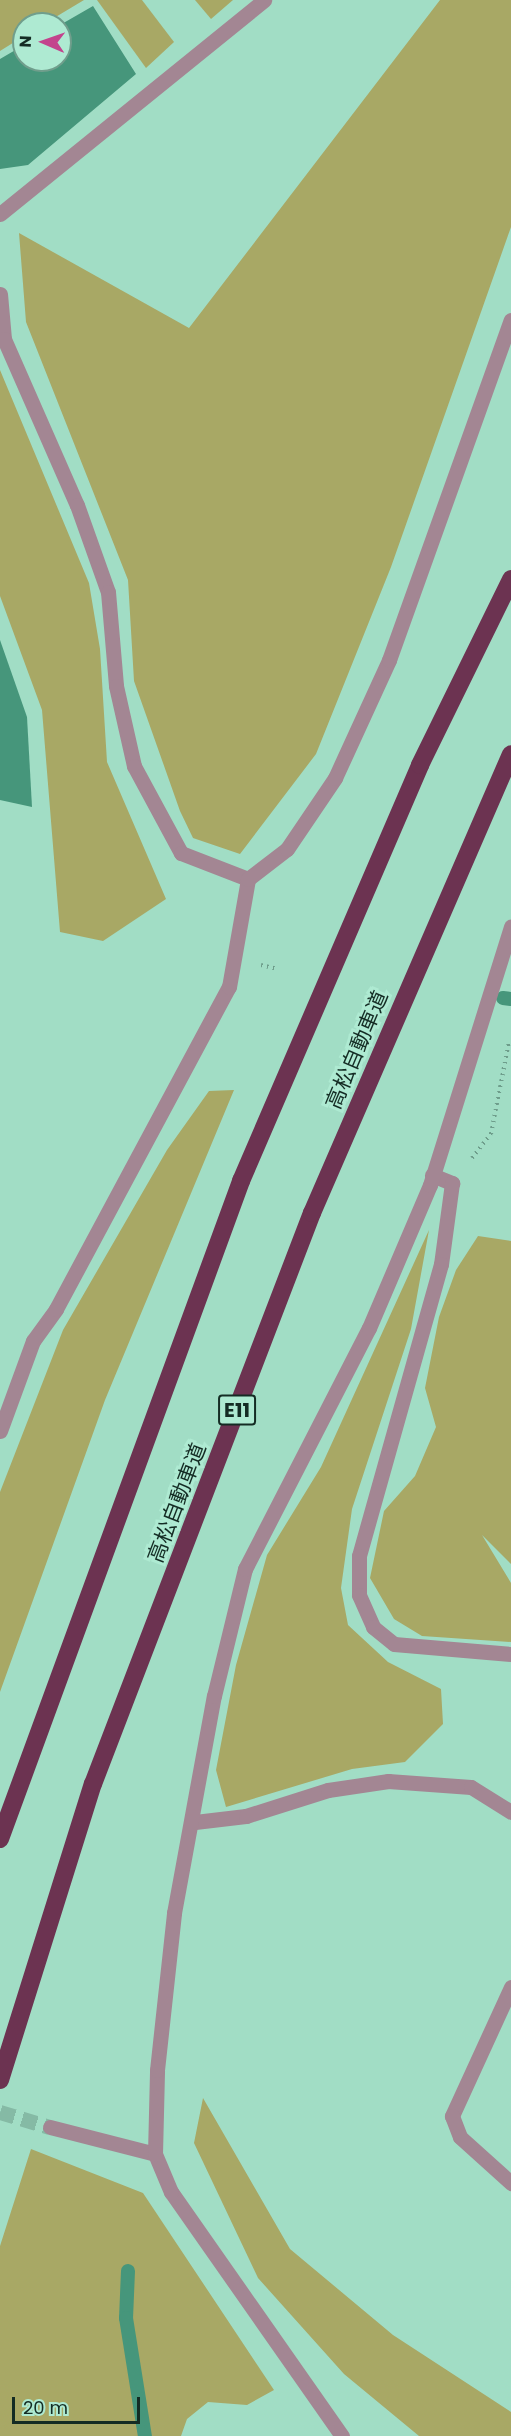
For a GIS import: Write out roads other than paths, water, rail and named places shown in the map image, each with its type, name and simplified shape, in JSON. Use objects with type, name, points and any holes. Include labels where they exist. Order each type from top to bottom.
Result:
[{"type":"highway","points":[[0,1839],[241,1181],[420,765],[511,579]]},
{"type":"highway","name":"高松自動車道","points":[[0,2080],[93,1784],[304,1236],[511,754]]},
{"type":"street","points":[[0,214],[264,0]]},
{"type":"street","points":[[0,294],[4,339],[77,505],[108,592],[116,686],[134,766],[181,854],[248,879]]},
{"type":"street","points":[[0,1431],[33,1341],[56,1309],[230,987],[248,879],[287,849],[335,778],[389,660],[511,320]]},
{"type":"street","points":[[342,2436],[171,2192],[155,2154],[157,2070],[174,1913],[195,1822],[214,1696],[245,1569],[369,1328],[432,1175],[511,926]]},
{"type":"street","points":[[432,1175],[452,1183],[441,1264],[359,1556],[359,1595],[373,1627],[394,1644],[511,1654]]},
{"type":"street","points":[[195,1822],[246,1816],[328,1790],[388,1781],[471,1787],[511,1812]]},
{"type":"street","points":[[511,1987],[452,2116],[460,2137],[511,2183]]},
{"type":"street","points":[[50,2127],[155,2154]]},
{"type":"waterway","points":[[503,998],[511,999]]},
{"type":"waterway","points":[[128,2271],[126,2318],[145,2436]]},
{"type":"tunnel","points":[[0,2112],[50,2127]]}]
